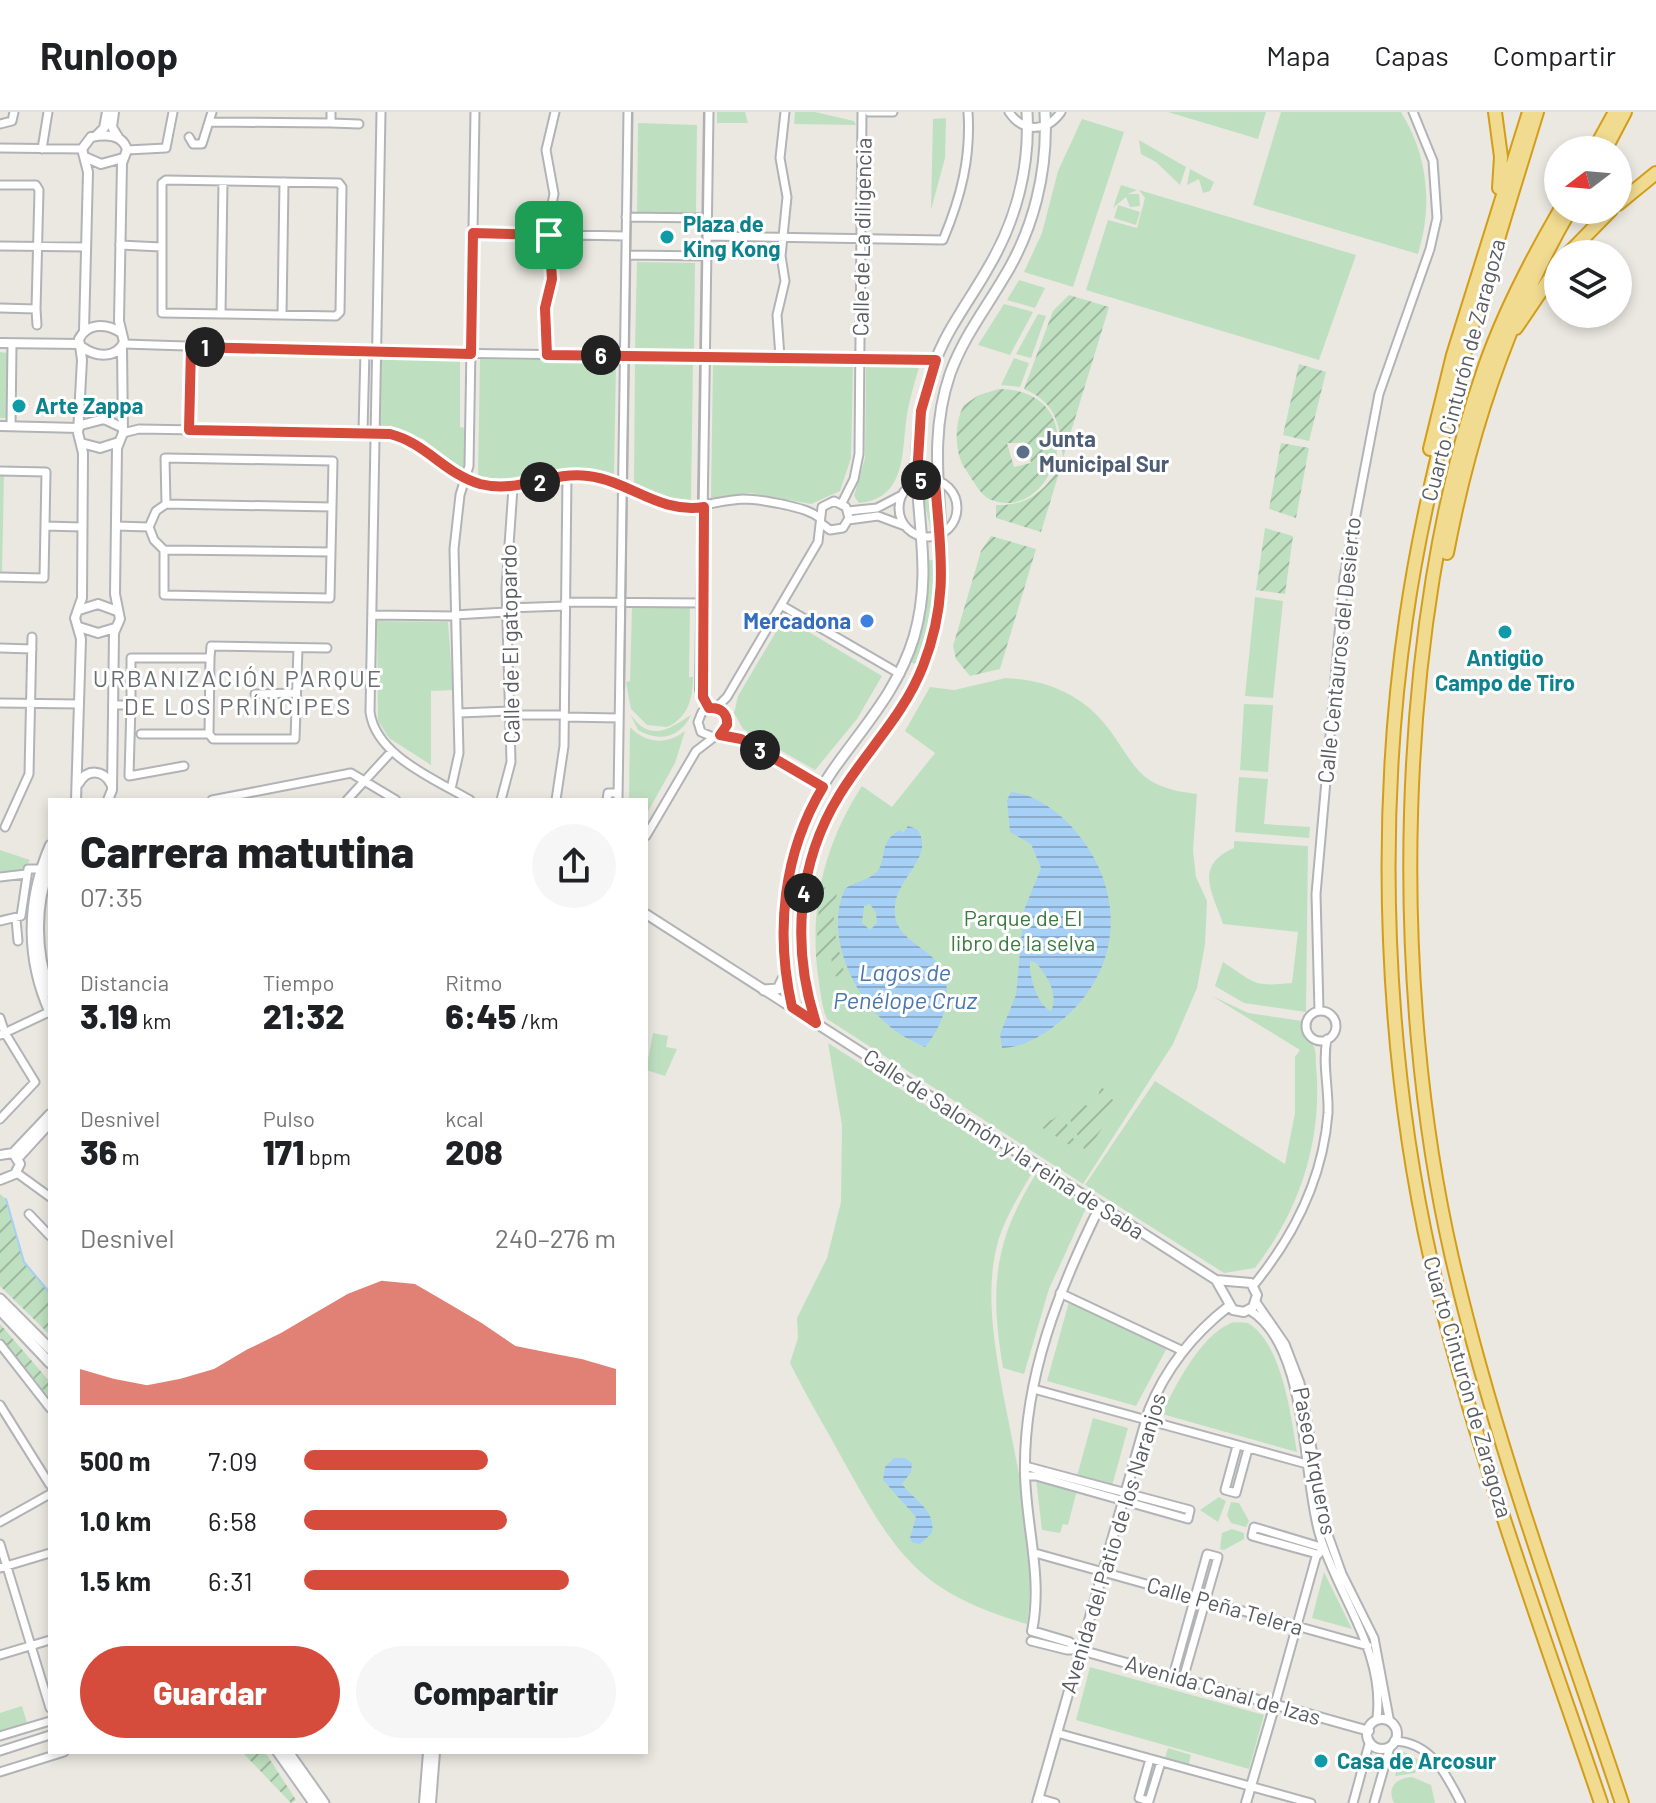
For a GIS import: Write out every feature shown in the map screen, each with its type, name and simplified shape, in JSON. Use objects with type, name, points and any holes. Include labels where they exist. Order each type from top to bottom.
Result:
[{"type":"highway","points":[[1492,228],[1501,157],[1495,112]]},
{"type":"highway","points":[[1396,706],[1403,607],[1421,495],[1442,395],[1529,112]]},
{"type":"highway","name":"Cuarto Cinturón de Zaragoza","points":[[1537,112],[1467,341],[1427,496],[1405,621],[1390,798],[1393,966],[1400,1058],[1430,1257],[1502,1511],[1601,1803]]},
{"type":"highway","points":[[1602,136],[1615,112]]},
{"type":"highway","points":[[1612,136],[1625,112]]},
{"type":"highway","points":[[1632,193],[1656,173]]},
{"type":"highway","name":"Cuarto Cinturón de Zaragoza","points":[[1553,224],[1508,309],[1465,430],[1442,532],[1419,701],[1412,799],[1413,965],[1428,1117],[1451,1252],[1494,1418],[1622,1803]]},
{"type":"highway","points":[[1419,701],[1448,545],[1477,423],[1516,312],[1563,224]]},
{"type":"highway","points":[[1582,240],[1597,224]]},
{"type":"highway","points":[[1477,423],[1514,331],[1544,287]]},
{"type":"main road","points":[[794,1006],[785,969],[783,931],[787,882],[801,831],[823,787],[880,710],[900,674],[921,605],[924,536],[917,481],[919,422],[936,360],[959,313],[988,269],[1011,218],[1024,169],[1027,112]]},
{"type":"main road","points":[[794,1006],[808,1009],[800,931],[808,872],[821,831],[840,793],[901,711],[922,670],[940,604],[942,533],[935,480],[938,425],[946,388],[965,339],[1014,260],[1031,220],[1042,169],[1045,112]]},
{"type":"main road","points":[[764,990],[782,986],[785,969]]},
{"type":"main road","points":[[794,1006],[808,997]]},
{"type":"main road","points":[[808,997],[816,1023]]},
{"type":"main road","points":[[0,1299],[48,1347]]},
{"type":"main road","points":[[0,1310],[48,1361]]},
{"type":"main road","points":[[279,1754],[314,1803]]},
{"type":"main road","points":[[289,1754],[324,1803]]},
{"type":"street","points":[[0,124],[12,121],[14,112]]},
{"type":"street","points":[[42,149],[48,112]]},
{"type":"street","points":[[96,136],[104,128],[107,112]]},
{"type":"street","points":[[108,798],[115,628],[120,619],[117,611],[116,526],[123,346],[120,332],[120,245],[125,154],[112,127],[114,112]]},
{"type":"street","points":[[0,148],[83,153],[101,164],[125,154],[166,148],[173,112]]},
{"type":"street","points":[[189,137],[193,144],[202,144],[212,112]]},
{"type":"street","points":[[331,112],[331,123]]},
{"type":"street","points":[[381,112],[371,720],[380,740],[392,751],[467,798]]},
{"type":"street","points":[[451,789],[459,753],[454,616],[457,519],[466,478],[475,112]]},
{"type":"street","points":[[547,355],[545,308],[552,279],[549,235],[554,194],[546,150],[555,112]]},
{"type":"street","points":[[618,797],[628,112]]},
{"type":"street","points":[[648,833],[694,755],[728,722],[725,713],[713,708],[703,695],[709,112]]},
{"type":"street","points":[[780,357],[777,315],[785,281],[783,238],[787,197],[780,158],[785,112]]},
{"type":"street","name":"Calle de La diligencia","points":[[842,503],[852,484],[859,454],[862,112]]},
{"type":"street","points":[[869,112],[893,112]]},
{"type":"street","points":[[707,236],[943,240],[962,190],[967,164],[968,112]]},
{"type":"street","points":[[1000,112],[1010,114],[1027,127],[1046,126],[1061,112]]},
{"type":"street","name":"Calle Centauros del Desierto","points":[[1319,1011],[1316,894],[1344,577],[1379,394],[1405,312],[1430,249],[1437,218],[1433,161],[1413,112]]},
{"type":"street","points":[[211,122],[359,124]]},
{"type":"street","points":[[79,798],[79,627],[75,618],[79,610],[82,527],[81,346],[88,172],[83,153],[87,139],[96,136],[118,138]]},
{"type":"street","points":[[37,325],[39,190],[36,185],[39,175]]},
{"type":"street","points":[[221,314],[223,181]]},
{"type":"street","points":[[223,181],[339,183],[340,312],[336,316],[162,313],[162,183],[223,181]]},
{"type":"street","points":[[282,315],[284,182]]},
{"type":"street","points":[[0,185],[36,185]]},
{"type":"street","points":[[626,217],[707,218]]},
{"type":"street","points":[[473,233],[626,236]]},
{"type":"street","points":[[120,245],[161,247]]},
{"type":"street","points":[[0,246],[86,247]]},
{"type":"street","points":[[626,255],[708,256]]},
{"type":"street","points":[[0,308],[36,309]]},
{"type":"street","points":[[84,331],[106,326],[120,332]]},
{"type":"street","points":[[0,343],[81,346],[105,355],[123,346],[936,360]]},
{"type":"street","points":[[11,426],[12,344]]},
{"type":"street","points":[[189,430],[191,347]]},
{"type":"street","points":[[363,431],[365,351]]},
{"type":"street","points":[[0,426],[80,427],[104,419],[121,434]]},
{"type":"street","points":[[81,443],[100,448],[134,429],[363,431],[417,444],[466,478],[513,488],[567,475],[598,477],[660,504],[704,507],[749,499],[807,510],[837,530],[848,520],[874,516],[924,536],[942,533],[954,521],[957,505],[948,487],[935,480],[917,481],[902,495],[877,508],[848,511]]},
{"type":"street","points":[[164,550],[164,595],[330,598],[333,461],[165,458],[166,504]]},
{"type":"street","points":[[0,471],[46,468],[44,578],[0,577]]},
{"type":"street","points":[[556,798],[563,760],[567,475]]},
{"type":"street","name":"Calle de El gatopardo","points":[[502,798],[511,762],[506,610],[513,488]]},
{"type":"street","points":[[902,495],[900,511],[907,527]]},
{"type":"street","points":[[823,787],[741,739],[703,733],[698,725],[700,714],[726,700],[818,542],[826,503],[842,503],[848,511],[848,520]]},
{"type":"street","points":[[331,552],[164,550],[154,540],[149,527],[156,511],[166,504],[332,507]]},
{"type":"street","points":[[45,526],[82,527]]},
{"type":"street","points":[[116,526],[149,527]]},
{"type":"street","points":[[372,615],[454,616],[565,604],[619,602],[702,603]]},
{"type":"street","points":[[79,610],[98,604],[117,611]]},
{"type":"street","points":[[781,605],[900,674]]},
{"type":"street","points":[[79,627],[98,633],[115,628]]},
{"type":"street","points":[[5,827],[4,817],[29,774],[32,637]]},
{"type":"street","points":[[298,648],[295,739],[213,739],[209,734],[211,646],[327,648]]},
{"type":"street","points":[[0,648],[32,649]]},
{"type":"street","points":[[184,766],[129,776],[131,658],[210,658]]},
{"type":"street","points":[[255,694],[296,693]]},
{"type":"street","points":[[0,703],[79,704]]},
{"type":"street","points":[[113,705],[131,705]]},
{"type":"street","points":[[459,713],[619,718]]},
{"type":"street","points":[[141,734],[209,734]]},
{"type":"street","points":[[349,798],[392,751]]},
{"type":"street","points":[[78,788],[83,776],[94,772],[105,775],[111,785]]},
{"type":"street","points":[[222,798],[343,773],[366,780],[393,798]]},
{"type":"street","points":[[375,798],[376,788]]},
{"type":"street","points":[[48,850],[40,869],[33,904],[31,938],[36,974],[48,1007]]},
{"type":"street","points":[[0,921],[21,916],[28,869],[40,869]]},
{"type":"street","points":[[48,873],[40,905],[39,944],[48,984]]},
{"type":"street","points":[[0,877],[26,874]]},
{"type":"street","name":"Calle de Salomón y la reina de Saba","points":[[648,915],[794,1006],[1216,1280],[1225,1293]]},
{"type":"street","points":[[16,919],[18,941]]},
{"type":"street","points":[[39,944],[48,943]]},
{"type":"street","points":[[1319,1011],[1328,1013],[1335,1020],[1335,1031],[1327,1039],[1314,1039],[1307,1028],[1310,1016],[1319,1011]]},
{"type":"street","points":[[2,1034],[48,1014]]},
{"type":"street","points":[[0,1018],[2,1034],[35,1082],[0,1119]]},
{"type":"street","points":[[1253,1286],[1242,1280],[1233,1282],[1225,1293],[1229,1306],[1238,1312],[1249,1310],[1256,1302],[1253,1286],[1286,1242],[1313,1183],[1328,1113],[1327,1039]]},
{"type":"street","points":[[17,1173],[16,1156],[48,1116]]},
{"type":"street","points":[[0,1155],[16,1156],[48,1125]]},
{"type":"street","points":[[2,1177],[17,1173]]},
{"type":"street","points":[[17,1173],[48,1196]]},
{"type":"street","points":[[1028,1650],[1036,1594],[1035,1553],[1025,1466],[1034,1389],[1060,1293],[1100,1206]]},
{"type":"street","points":[[29,1214],[48,1234]]},
{"type":"street","name":"Calle de Salomón y la reina de Saba","points":[[1216,1280],[1233,1282]]},
{"type":"street","points":[[1060,1293],[1172,1343],[1183,1351]]},
{"type":"street","name":"Paseo Arqueros","points":[[1256,1302],[1285,1344],[1300,1383],[1327,1532],[1342,1574],[1374,1638],[1389,1718]]},
{"type":"street","name":"Avenida del Patio de los Naranjos","points":[[1037,1801],[1145,1420],[1157,1390],[1183,1351],[1229,1306]]},
{"type":"street","name":"Paseo Arqueros","points":[[1249,1310],[1266,1326],[1285,1360],[1300,1411],[1311,1500],[1324,1548],[1368,1646],[1377,1682],[1377,1718]]},
{"type":"street","points":[[0,1344],[48,1405]]},
{"type":"street","points":[[1034,1389],[1307,1464]]},
{"type":"street","points":[[0,1405],[48,1482]]},
{"type":"street","points":[[1237,1446],[1225,1490],[1236,1493],[1248,1449]]},
{"type":"street","points":[[1025,1466],[1123,1495],[1190,1510],[1188,1519],[1123,1495]]},
{"type":"street","points":[[1025,1476],[1038,1472]]},
{"type":"street","points":[[0,1522],[48,1495]]},
{"type":"street","points":[[1317,1554],[1252,1536],[1254,1527],[1324,1548]]},
{"type":"street","points":[[0,1544],[4,1567],[48,1701]]},
{"type":"street","points":[[1246,1803],[1317,1554],[1324,1548]]},
{"type":"street","name":"Calle Peña Telera","points":[[1035,1553],[1368,1646]]},
{"type":"street","points":[[4,1567],[48,1554]]},
{"type":"street","points":[[1173,1676],[1207,1554],[1218,1557],[1183,1679]]},
{"type":"street","name":"Avenida Canal de Izas","points":[[1032,1636],[1069,1642],[1080,1650],[1369,1731]]},
{"type":"street","points":[[0,1655],[48,1641]]},
{"type":"street","points":[[1353,1803],[1369,1744],[1369,1731],[1377,1718],[1389,1718],[1395,1727],[1392,1744],[1374,1803]]},
{"type":"street","points":[[0,1736],[48,1722]]},
{"type":"street","points":[[13,1733],[17,1746]]},
{"type":"street","points":[[1057,1733],[1311,1803]]},
{"type":"street","points":[[0,1751],[48,1736]]},
{"type":"street","points":[[1369,1744],[1379,1752],[1392,1744],[1411,1743],[1439,1764],[1461,1803]]},
{"type":"street","points":[[0,1772],[58,1754]]},
{"type":"street","points":[[424,1803],[428,1754]]},
{"type":"street","points":[[431,1803],[435,1754]]},
{"type":"street","points":[[1150,1759],[1139,1798],[1149,1801],[1161,1762]]},
{"type":"street","points":[[1037,1801],[1055,1803]]},
{"type":"green space","points":[[717,112],[745,112],[748,123],[717,123]]},
{"type":"green space","points":[[795,112],[815,112],[854,121],[856,125],[794,124]]},
{"type":"green space","points":[[1168,112],[1266,112],[1258,139]]},
{"type":"green space","points":[[1281,112],[1401,112],[1417,146],[1425,181],[1425,217],[1418,254],[1253,205]]},
{"type":"green space","points":[[946,118],[945,158],[931,210],[933,119]]},
{"type":"green space","points":[[1082,119],[1124,132],[1073,287],[1024,272],[1042,233],[1058,171]]},
{"type":"green space","points":[[638,123],[697,125],[696,212],[637,212]]},
{"type":"green space","points":[[1139,140],[1186,167],[1180,185],[1156,162],[1141,154]]},
{"type":"green space","points":[[1190,169],[1214,182],[1210,191],[1203,193],[1199,179],[1187,185]]},
{"type":"green space","points":[[1121,185],[1137,190],[1128,194],[1139,194],[1140,206],[1130,207],[1126,197],[1113,208]]},
{"type":"green space","points":[[1139,190],[1356,255],[1319,360],[1086,290],[1108,220],[1137,228],[1145,198]]},
{"type":"green space","points":[[1118,205],[1140,212],[1136,225],[1114,218]]},
{"type":"green space","points":[[637,262],[695,263],[694,349],[635,348]]},
{"type":"green space","points":[[1019,280],[1045,288],[1035,308],[1007,300]]},
{"type":"green space","points":[[1069,295],[1109,307],[1063,458],[1058,427],[1050,409],[1044,401],[1024,389],[1053,311]]},
{"type":"green space","points":[[1004,304],[1033,312],[1010,355],[978,345]]},
{"type":"green space","points":[[1038,314],[1046,316],[1031,358],[1016,354]]},
{"type":"green space","points":[[0,352],[8,353],[7,418],[0,418]]},
{"type":"green space","points":[[381,358],[460,359],[460,427],[465,428],[464,467],[459,467],[423,439],[380,427]]},
{"type":"green space","points":[[1014,358],[1029,363],[1020,387],[1001,385]]},
{"type":"green space","points":[[480,359],[616,361],[614,474],[579,470],[513,478],[478,476]]},
{"type":"green space","points":[[635,362],[693,362],[691,500],[658,496],[634,483]]},
{"type":"green space","points":[[713,363],[853,365],[851,458],[840,491],[811,504],[751,493],[711,498]]},
{"type":"green space","points":[[1299,364],[1326,372],[1309,441],[1283,435]]},
{"type":"green space","points":[[866,366],[919,367],[908,408],[898,474],[885,494],[859,503],[854,496],[865,458]]},
{"type":"green space","points":[[999,389],[1030,395],[1049,411],[1057,432],[1056,455],[1048,477],[1032,494],[1012,503],[986,497],[959,456],[958,420],[964,405],[979,395]],"holes":[[[1007,443],[1026,443],[1031,463],[1014,467]]]},
{"type":"green space","points":[[1281,443],[1309,448],[1296,518],[1269,509]]},
{"type":"green space","points":[[1062,463],[1041,532],[996,518],[996,505],[1018,503],[1035,494],[1050,481]]},
{"type":"green space","points":[[0,474],[4,474],[2,573],[0,573]]},
{"type":"green space","points":[[926,486],[931,486],[936,523],[931,531],[922,491]]},
{"type":"green space","points":[[1265,528],[1293,536],[1285,594],[1256,590]]},
{"type":"green space","points":[[991,536],[1036,549],[1000,669],[970,676],[956,659],[953,646],[981,551]]},
{"type":"green space","points":[[929,560],[939,561],[938,575],[932,614],[918,665],[910,662],[924,613]]},
{"type":"green space","points":[[1255,597],[1283,601],[1273,698],[1245,696]]},
{"type":"green space","points":[[632,606],[690,607],[689,677],[693,677],[692,692],[684,713],[667,727],[647,725],[631,709],[626,682],[630,681]]},
{"type":"green space","points":[[783,620],[789,620],[882,676],[857,719],[815,770],[743,729],[734,713],[738,696]]},
{"type":"green space","points":[[377,621],[448,622],[453,690],[431,691],[431,765],[389,738],[378,721]]},
{"type":"green space","name":"Parque de El libro de la selva","points":[[1006,678],[1048,685],[1072,696],[1104,723],[1131,762],[1149,779],[1176,791],[1197,794],[1193,850],[1196,877],[1207,901],[1205,944],[1197,988],[1173,1044],[1083,1184],[827,1019],[821,997],[816,957],[817,905],[837,832],[862,786],[892,807],[935,753],[905,731],[930,687],[954,690]]},
{"type":"green space","points":[[1244,704],[1273,705],[1268,772],[1240,770]]},
{"type":"green space","points":[[630,714],[645,729],[653,731],[668,728],[691,715],[675,733],[661,737],[638,730]]},
{"type":"green space","points":[[630,727],[643,737],[657,741],[671,739],[685,731],[675,763],[648,811],[648,798],[629,798]]},
{"type":"green space","points":[[1239,777],[1268,779],[1264,824],[1310,827],[1309,838],[1235,832]]},
{"type":"green space","points":[[1234,841],[1308,846],[1306,1012],[1244,1003],[1215,986],[1223,962],[1254,982],[1292,983],[1298,932],[1223,924],[1211,892],[1210,872],[1221,855],[1234,848]]},
{"type":"green space","points":[[0,850],[30,860],[23,871],[0,873]]},
{"type":"green space","points":[[820,886],[837,891],[833,925],[845,976],[837,977],[833,973],[831,956],[816,957]]},
{"type":"green space","points":[[1212,996],[1248,1013],[1302,1021],[1302,1030],[1314,1047],[1316,1059],[1316,1120],[1312,1146],[1296,1198],[1271,1246],[1255,1268],[1224,1273],[1085,1185],[1155,1081],[1285,1164],[1295,1113],[1295,1057],[1300,1050]]},
{"type":"green space","points":[[653,1033],[668,1036],[666,1047],[677,1049],[665,1076],[648,1071]]},
{"type":"green space","points":[[828,1043],[1032,1173],[999,1238],[991,1288],[996,1354],[1027,1529],[1030,1592],[1027,1624],[960,1598],[914,1566],[879,1521],[790,1363],[798,1338],[797,1318],[827,1258],[841,1202],[842,1125]]},
{"type":"green space","points":[[1102,1087],[1117,1105],[1086,1153],[1066,1111],[1080,1101],[1093,1110],[1098,1108]]},
{"type":"green space","points":[[1062,1113],[1079,1151],[1035,1123],[1041,1117],[1052,1120]]},
{"type":"green space","points":[[1036,1174],[1087,1206],[1049,1289],[1024,1374],[1003,1368],[996,1290],[1003,1245],[1011,1222]]},
{"type":"green space","points":[[0,1194],[6,1199],[24,1262],[48,1291],[48,1333],[0,1286]]},
{"type":"green space","points":[[1069,1302],[1168,1346],[1136,1406],[1047,1381]]},
{"type":"green space","points":[[1231,1323],[1248,1323],[1260,1333],[1277,1363],[1288,1401],[1297,1452],[1162,1414],[1181,1377],[1208,1339]]},
{"type":"green space","points":[[0,1324],[48,1380],[48,1396],[0,1337]]},
{"type":"green space","points":[[1093,1418],[1128,1428],[1112,1486],[1077,1476]]},
{"type":"green space","points":[[1036,1479],[1077,1490],[1068,1525],[1063,1524],[1060,1533],[1042,1530]]},
{"type":"green space","points":[[1219,1497],[1226,1501],[1218,1522],[1200,1510]]},
{"type":"green space","points":[[1231,1502],[1239,1503],[1249,1521],[1246,1527],[1231,1523],[1227,1515]]},
{"type":"green space","points":[[1232,1529],[1244,1533],[1244,1539],[1224,1550],[1220,1549],[1222,1533]]},
{"type":"green space","points":[[1324,1572],[1352,1629],[1312,1618]]},
{"type":"green space","points":[[1090,1667],[1264,1715],[1249,1769],[1076,1720]]},
{"type":"green space","points":[[22,1706],[27,1723],[0,1731],[0,1713]]},
{"type":"green space","points":[[1168,1748],[1191,1755],[1188,1767],[1164,1761]]},
{"type":"green space","points":[[1402,1751],[1419,1760],[1415,1773],[1395,1776]]},
{"type":"green space","points":[[244,1754],[266,1754],[296,1800],[291,1803]]},
{"type":"green space","points":[[1412,1777],[1431,1785],[1435,1803],[1394,1803],[1391,1792],[1394,1784]]},
{"type":"water","name":"Lagos de Penélope Cruz","points":[[1011,792],[1033,798],[1065,820],[1085,843],[1099,868],[1108,894],[1111,921],[1108,948],[1099,973],[1084,998],[1041,1035],[1026,1043],[1002,1048],[1000,1034],[1016,995],[1024,910],[1041,868],[1031,844],[1010,832],[1007,800]],"holes":[[[1030,961],[1035,962],[1050,985],[1054,998],[1051,1011],[1042,1003],[1032,981]]]},
{"type":"water","name":"Lagos de Penélope Cruz","points":[[908,826],[917,829],[922,848],[897,895],[897,924],[940,967],[947,990],[943,1015],[925,1047],[892,1029],[864,997],[846,963],[838,925],[839,907],[845,889],[876,872],[889,838],[900,830],[903,833]],"holes":[[[870,904],[876,913],[877,923],[870,930],[862,923],[864,906]]]},
{"type":"water","points":[[894,1458],[905,1458],[912,1463],[911,1472],[902,1484],[931,1518],[932,1533],[920,1544],[913,1543],[910,1538],[916,1517],[883,1480],[885,1467]]},
{"type":"waterway","points":[[6,1199],[24,1262],[48,1291]]},
{"type":"tram line","points":[[624,689],[632,112]]},
{"type":"tram line","points":[[695,691],[704,112]]},
{"type":"place","name":"Plaza de King Kong","points":[[667,237]]},
{"type":"place","name":"Arte Zappa","points":[[19,406]]},
{"type":"place","name":"Junta Municipal Sur","points":[[1023,452]]},
{"type":"place","name":"Mercadona","points":[[867,621]]},
{"type":"place","name":"Antigüo Campo de Tiro","points":[[1505,632]]},
{"type":"place","name":"Casa de Arcosur","points":[[1321,1761]]},
{"type":"district","name":"URBANIZACIÓN PARQUE DE LOS PRÍNCIPES","points":[[238,693]]},
{"type":"route","points":[[473,233],[549,235],[552,279],[545,308],[547,355],[936,360],[921,411],[917,481],[935,480],[943,553],[940,604],[922,670],[910,694],[888,730],[840,793],[814,850],[804,892],[800,931],[803,971],[816,1023],[792,1007],[787,988],[783,931],[787,882],[793,857],[812,805],[823,787],[741,739],[720,735],[728,722],[726,716],[719,709],[709,708],[703,697],[701,592],[704,507],[683,508],[660,504],[618,483],[581,475],[556,477],[516,488],[477,483],[445,466],[421,446],[390,434],[363,431],[189,430],[191,347],[471,354],[473,233]]}]
